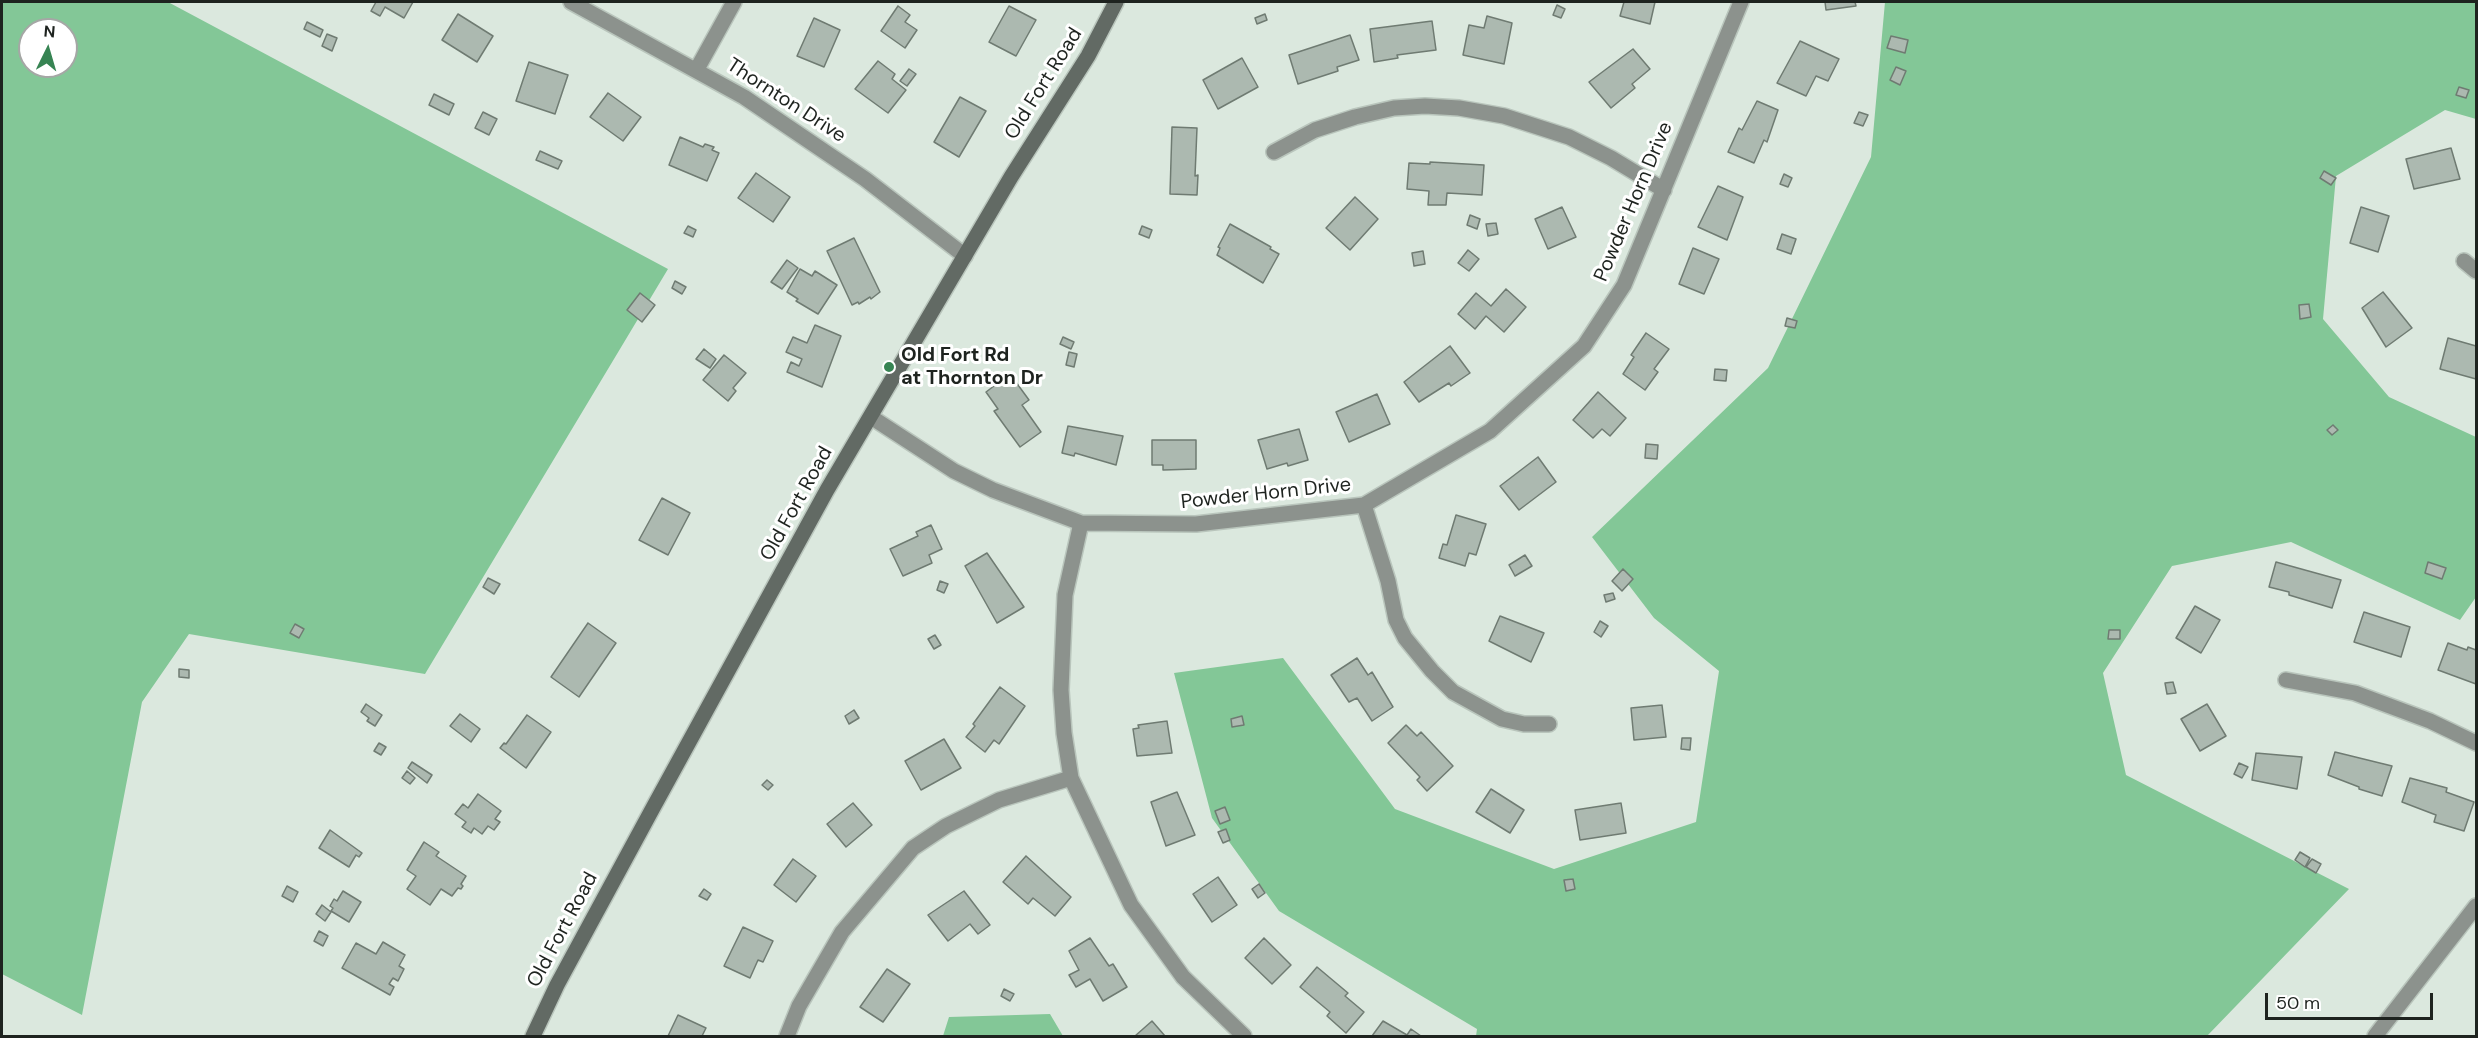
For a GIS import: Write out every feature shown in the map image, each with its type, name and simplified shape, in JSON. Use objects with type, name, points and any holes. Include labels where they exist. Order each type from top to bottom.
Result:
[{"type":"main road","name":"Old Fort Road","points":[[533,1036],[557,985],[817,509],[1011,177],[1088,56],[1116,2]]},
{"type":"street","name":"Thornton Drive","points":[[572,2],[698,69],[813,142],[865,178],[965,256]]},
{"type":"street","points":[[698,69],[734,2]]},
{"type":"street","name":"Powder Horn Drive","points":[[871,417],[954,471],[993,490],[1081,524],[1196,524],[1364,505],[1490,432],[1584,346],[1624,285],[1741,2]]},
{"type":"street","points":[[1274,152],[1315,130],[1355,117],[1394,108],[1425,106],[1459,108],[1504,116],[1569,137],[1611,158],[1664,190]]},
{"type":"street","points":[[2464,261],[2476,271]]},
{"type":"street","points":[[1364,505],[1388,581],[1396,620],[1405,638],[1432,671],[1453,692],[1502,719],[1524,724],[1549,724]]},
{"type":"street","points":[[1081,524],[1065,595],[1061,690],[1064,733],[1071,778],[1131,905],[1183,977],[1244,1036]]},
{"type":"street","points":[[2286,680],[2355,693],[2430,721],[2476,743]]},
{"type":"street","points":[[787,1036],[799,1006],[842,932],[913,848],[946,826],[999,800],[1071,778]]},
{"type":"street","points":[[2375,1036],[2476,906]]},
{"type":"green space","points":[[2,2],[168,2],[668,269],[425,674],[189,634],[142,702],[82,1015],[2,974]]},
{"type":"green space","points":[[1885,2],[2476,2],[2476,119],[2445,110],[2336,176],[2323,319],[2389,397],[2476,437],[2476,597],[2460,620],[2291,542],[2172,566],[2103,673],[2126,775],[2349,889],[2207,1036],[1476,1036],[1477,1029],[1279,911],[1212,818],[1174,673],[1283,658],[1395,809],[1554,869],[1696,822],[1719,671],[1654,618],[1592,537],[1768,368],[1871,157]]},
{"type":"green space","points":[[1050,1014],[1063,1036],[943,1036],[949,1017]]},
{"type":"building","points":[[376,2],[413,2],[404,18],[385,7],[380,16],[371,11]]},
{"type":"building","points":[[1624,2],[1655,2],[1650,24],[1620,16]]},
{"type":"building","points":[[1825,2],[1855,2],[1856,6],[1826,10]]},
{"type":"building","points":[[1557,5],[1565,9],[1561,18],[1553,15]]},
{"type":"building","points":[[898,6],[910,15],[905,22],[917,30],[905,48],[881,31]]},
{"type":"building","points":[[1009,6],[1036,20],[1016,56],[989,42]]},
{"type":"building","points":[[458,14],[493,36],[477,62],[442,40]]},
{"type":"building","points":[[1265,14],[1267,20],[1257,24],[1255,18]]},
{"type":"building","points":[[1487,16],[1512,23],[1504,64],[1463,55],[1469,25],[1484,28]]},
{"type":"building","points":[[814,18],[840,30],[824,67],[797,56]]},
{"type":"building","points":[[1432,21],[1436,50],[1397,55],[1398,58],[1374,62],[1370,29]]},
{"type":"building","points":[[307,22],[323,30],[320,37],[304,29]]},
{"type":"building","points":[[327,34],[337,38],[332,51],[322,46]]},
{"type":"building","points":[[1350,35],[1359,60],[1337,67],[1338,71],[1298,84],[1289,55]]},
{"type":"building","points":[[1891,36],[1908,40],[1905,53],[1887,48]]},
{"type":"building","points":[[1800,41],[1839,59],[1828,81],[1816,76],[1806,96],[1777,83]]},
{"type":"building","points":[[1633,49],[1650,69],[1632,84],[1635,88],[1611,108],[1589,82]]},
{"type":"building","points":[[1242,58],[1258,87],[1218,109],[1203,80]]},
{"type":"building","points":[[878,61],[895,74],[892,79],[906,90],[888,113],[855,89]]},
{"type":"building","points":[[529,62],[568,75],[555,114],[516,101]]},
{"type":"building","points":[[1896,67],[1906,71],[1900,85],[1890,80]]},
{"type":"building","points":[[909,69],[916,74],[907,86],[900,81]]},
{"type":"building","points":[[2459,87],[2469,90],[2466,98],[2456,95]]},
{"type":"building","points":[[608,93],[641,117],[623,141],[590,117]]},
{"type":"building","points":[[434,94],[454,104],[449,115],[429,105]]},
{"type":"building","points":[[960,97],[986,111],[959,157],[934,142]]},
{"type":"building","points":[[1757,101],[1778,110],[1767,142],[1764,140],[1754,163],[1728,152],[1739,128],[1742,130]]},
{"type":"building","points":[[483,112],[497,119],[489,135],[475,128]]},
{"type":"building","points":[[1859,112],[1868,115],[1863,126],[1854,123]]},
{"type":"building","points":[[1172,127],[1197,128],[1195,176],[1198,175],[1197,195],[1170,194]]},
{"type":"building","points":[[680,137],[703,147],[705,144],[714,147],[712,150],[719,153],[707,181],[669,165]]},
{"type":"building","points":[[2451,148],[2460,179],[2414,189],[2406,159]]},
{"type":"building","points":[[540,151],[562,161],[558,169],[536,160]]},
{"type":"building","points":[[1430,162],[1484,165],[1482,195],[1447,193],[1446,205],[1428,205],[1429,191],[1407,189],[1409,163],[1430,164]]},
{"type":"building","points":[[2324,171],[2336,178],[2331,185],[2320,178]]},
{"type":"building","points":[[756,173],[790,197],[773,222],[738,198]]},
{"type":"building","points":[[1784,174],[1792,178],[1788,187],[1780,184]]},
{"type":"building","points":[[1718,186],[1743,197],[1727,240],[1698,227]]},
{"type":"building","points":[[1355,197],[1378,219],[1350,250],[1326,228]]},
{"type":"building","points":[[1562,207],[1576,237],[1548,249],[1535,219]]},
{"type":"building","points":[[2361,207],[2389,216],[2378,252],[2350,243]]},
{"type":"building","points":[[1470,215],[1480,219],[1477,229],[1467,225]]},
{"type":"building","points":[[1496,223],[1498,234],[1488,236],[1486,224]]},
{"type":"building","points":[[1230,224],[1279,254],[1263,283],[1217,255],[1220,248],[1218,247]]},
{"type":"building","points":[[688,226],[696,230],[693,237],[684,233]]},
{"type":"building","points":[[1142,226],[1152,230],[1149,238],[1139,234]]},
{"type":"building","points":[[1782,234],[1796,239],[1791,254],[1777,249]]},
{"type":"building","points":[[854,238],[880,292],[871,299],[870,297],[859,304],[858,302],[852,305],[827,251]]},
{"type":"building","points":[[1693,248],[1719,259],[1704,294],[1679,284]]},
{"type":"building","points":[[1468,250],[1479,259],[1469,271],[1458,263]]},
{"type":"building","points":[[1423,251],[1425,264],[1414,266],[1412,253]]},
{"type":"building","points":[[787,260],[798,268],[782,289],[771,282]]},
{"type":"building","points":[[800,269],[812,276],[815,271],[837,285],[818,314],[796,301],[798,299],[787,292]]},
{"type":"building","points":[[675,281],[686,287],[682,294],[672,288]]},
{"type":"building","points":[[1506,289],[1526,307],[1504,332],[1486,316],[1475,329],[1458,314],[1476,293],[1491,306]]},
{"type":"building","points":[[2383,292],[2412,328],[2386,347],[2362,308]]},
{"type":"building","points":[[640,293],[655,305],[642,322],[627,310]]},
{"type":"building","points":[[2309,304],[2311,317],[2300,319],[2299,305]]},
{"type":"building","points":[[1787,318],[1797,321],[1795,328],[1785,326]]},
{"type":"building","points":[[815,325],[841,336],[822,387],[787,372],[791,362],[799,366],[802,359],[786,352],[793,337],[807,343]]},
{"type":"building","points":[[1646,333],[1669,349],[1654,369],[1658,372],[1645,390],[1623,374],[1634,357],[1631,355]]},
{"type":"building","points":[[1063,337],[1074,342],[1071,349],[1060,344]]},
{"type":"building","points":[[2448,338],[2476,346],[2476,379],[2440,369]]},
{"type":"building","points":[[1450,346],[1470,373],[1451,386],[1449,383],[1419,402],[1404,382]]},
{"type":"building","points":[[704,349],[716,359],[710,368],[696,359]]},
{"type":"building","points":[[1069,352],[1077,354],[1074,367],[1066,365]]},
{"type":"building","points":[[724,355],[746,373],[733,388],[736,391],[728,401],[703,380]]},
{"type":"building","points":[[1715,369],[1727,370],[1726,381],[1714,380]]},
{"type":"building","points":[[1010,374],[1029,400],[1022,405],[1041,432],[1020,447],[994,411],[998,409],[986,392]]},
{"type":"building","points":[[1598,392],[1626,418],[1610,436],[1602,429],[1593,438],[1573,420]]},
{"type":"building","points":[[1377,394],[1390,424],[1349,442],[1336,412]]},
{"type":"building","points":[[2333,425],[2338,430],[2332,435],[2327,430]]},
{"type":"building","points":[[1068,426],[1123,436],[1116,465],[1075,453],[1074,456],[1062,453]]},
{"type":"building","points":[[1299,429],[1308,460],[1267,469],[1258,440]]},
{"type":"building","points":[[1152,440],[1196,440],[1196,469],[1163,470],[1163,465],[1152,465]]},
{"type":"building","points":[[1646,444],[1658,445],[1657,459],[1645,458]]},
{"type":"building","points":[[1538,457],[1556,482],[1519,510],[1500,486]]},
{"type":"building","points":[[662,498],[690,513],[668,555],[639,540]]},
{"type":"building","points":[[1456,515],[1486,524],[1476,555],[1469,553],[1465,566],[1439,558],[1443,544],[1447,545]]},
{"type":"building","points":[[931,525],[942,549],[929,555],[932,563],[903,576],[890,549],[918,536],[916,532]]},
{"type":"building","points":[[987,553],[1024,607],[997,623],[965,566]]},
{"type":"building","points":[[1525,555],[1532,566],[1515,576],[1509,565]]},
{"type":"building","points":[[2276,562],[2341,580],[2332,608],[2269,587]]},
{"type":"building","points":[[2428,562],[2446,568],[2442,579],[2425,573]]},
{"type":"building","points":[[1623,569],[1633,579],[1622,591],[1612,581]]},
{"type":"building","points":[[488,578],[500,584],[494,594],[483,587]]},
{"type":"building","points":[[940,581],[948,584],[944,593],[937,590]]},
{"type":"building","points":[[1613,593],[1615,599],[1606,602],[1604,595]]},
{"type":"building","points":[[2195,606],[2220,620],[2201,653],[2176,638]]},
{"type":"building","points":[[2364,612],[2410,627],[2401,657],[2354,642]]},
{"type":"building","points":[[1500,616],[1544,633],[1531,662],[1489,641]]},
{"type":"building","points":[[1600,621],[1608,626],[1601,637],[1594,632]]},
{"type":"building","points":[[588,623],[616,643],[579,697],[551,677]]},
{"type":"building","points":[[295,624],[304,629],[299,638],[290,633]]},
{"type":"building","points":[[2109,630],[2120,630],[2120,639],[2108,639]]},
{"type":"building","points":[[935,635],[941,645],[934,649],[928,639]]},
{"type":"building","points":[[2448,643],[2467,650],[2468,647],[2476,650],[2476,684],[2438,670]]},
{"type":"building","points":[[1357,658],[1368,675],[1372,672],[1393,707],[1372,721],[1357,698],[1349,702],[1331,675]]},
{"type":"building","points":[[179,669],[189,670],[189,678],[179,677]]},
{"type":"building","points":[[2173,682],[2176,693],[2167,694],[2165,683]]},
{"type":"building","points":[[1000,687],[1025,706],[999,744],[994,740],[985,752],[966,737]]},
{"type":"building","points":[[366,704],[382,715],[375,726],[367,721],[369,718],[361,712]]},
{"type":"building","points":[[2207,704],[2226,736],[2200,751],[2181,719]]},
{"type":"building","points":[[1662,705],[1666,737],[1634,740],[1631,708]]},
{"type":"building","points":[[854,710],[859,718],[849,724],[845,716]]},
{"type":"building","points":[[460,714],[480,729],[471,742],[450,726]]},
{"type":"building","points":[[527,715],[551,732],[526,768],[500,748],[504,743],[506,744]]},
{"type":"building","points":[[1242,716],[1244,725],[1232,727],[1231,719]]},
{"type":"building","points":[[1167,721],[1172,753],[1137,756],[1133,729],[1139,728],[1138,725]]},
{"type":"building","points":[[1406,725],[1417,736],[1421,732],[1453,766],[1427,791],[1417,780],[1420,777],[1388,743]]},
{"type":"building","points":[[1682,738],[1691,738],[1690,750],[1681,749]]},
{"type":"building","points":[[944,739],[961,768],[921,790],[905,761]]},
{"type":"building","points":[[379,743],[386,747],[381,755],[374,751]]},
{"type":"building","points":[[2335,752],[2392,766],[2382,796],[2359,789],[2359,787],[2328,775]]},
{"type":"building","points":[[2256,753],[2302,757],[2297,789],[2252,780]]},
{"type":"building","points":[[412,762],[432,775],[427,783],[408,768]]},
{"type":"building","points":[[2239,763],[2248,767],[2242,778],[2234,774]]},
{"type":"building","points":[[407,771],[415,778],[410,784],[402,778]]},
{"type":"building","points":[[2410,778],[2447,788],[2446,792],[2474,802],[2464,831],[2434,822],[2436,815],[2402,802]]},
{"type":"building","points":[[767,780],[773,785],[768,790],[762,785]]},
{"type":"building","points":[[1491,789],[1524,810],[1510,833],[1476,812]]},
{"type":"building","points":[[1177,792],[1195,835],[1166,846],[1151,802]]},
{"type":"building","points":[[478,794],[501,811],[495,819],[500,822],[494,830],[488,826],[482,834],[474,828],[471,833],[462,827],[466,822],[455,814],[463,804],[468,808]]},
{"type":"building","points":[[853,803],[872,825],[846,847],[827,824]]},
{"type":"building","points":[[1621,803],[1626,833],[1580,840],[1575,810]]},
{"type":"building","points":[[1225,807],[1230,820],[1220,824],[1215,811]]},
{"type":"building","points":[[1226,829],[1230,840],[1223,843],[1218,832]]},
{"type":"building","points":[[330,830],[362,853],[359,857],[356,855],[349,867],[319,848]]},
{"type":"building","points":[[424,842],[439,852],[436,856],[466,876],[461,889],[458,888],[452,896],[441,889],[430,905],[407,889],[416,876],[407,870]]},
{"type":"building","points":[[2300,852],[2310,858],[2305,867],[2295,860]]},
{"type":"building","points":[[1026,856],[1071,897],[1055,916],[1033,898],[1028,904],[1003,882]]},
{"type":"building","points":[[793,859],[816,876],[796,902],[774,885]]},
{"type":"building","points":[[2312,859],[2321,864],[2316,873],[2306,867]]},
{"type":"building","points":[[1218,877],[1237,905],[1212,922],[1193,894]]},
{"type":"building","points":[[1573,879],[1575,889],[1566,891],[1564,880]]},
{"type":"building","points":[[1259,884],[1265,893],[1258,898],[1252,889]]},
{"type":"building","points":[[287,886],[298,892],[293,902],[282,896]]},
{"type":"building","points":[[704,889],[711,894],[707,900],[699,896]]},
{"type":"building","points":[[343,891],[361,902],[349,922],[331,911],[333,908],[330,906],[334,899],[337,901]]},
{"type":"building","points":[[964,891],[990,925],[978,934],[970,924],[948,941],[928,915]]},
{"type":"building","points":[[322,905],[331,912],[325,921],[316,914]]},
{"type":"building","points":[[743,927],[773,941],[763,962],[758,960],[750,978],[724,966]]},
{"type":"building","points":[[319,931],[328,936],[323,946],[314,941]]},
{"type":"building","points":[[1090,938],[1109,966],[1113,964],[1127,987],[1103,1001],[1090,979],[1076,987],[1069,975],[1079,970],[1069,951]]},
{"type":"building","points":[[1264,938],[1291,965],[1272,984],[1245,958]]},
{"type":"building","points":[[383,942],[405,955],[399,966],[404,969],[398,981],[393,978],[389,984],[394,987],[390,995],[342,968],[356,943],[376,954]]},
{"type":"building","points":[[1317,967],[1348,993],[1345,996],[1364,1012],[1346,1033],[1327,1016],[1330,1012],[1300,987]]},
{"type":"building","points":[[887,969],[910,984],[883,1022],[860,1007]]},
{"type":"building","points":[[1004,989],[1014,994],[1010,1001],[1001,996]]},
{"type":"building","points":[[678,1015],[706,1028],[702,1036],[668,1036]]},
{"type":"building","points":[[1152,1021],[1165,1036],[1135,1036]]},
{"type":"building","points":[[1383,1021],[1407,1035],[1411,1029],[1421,1036],[1372,1036]]},
{"type":"place","name":"Old Fort Rd at Thornton Dr","points":[[889,367]]}]
